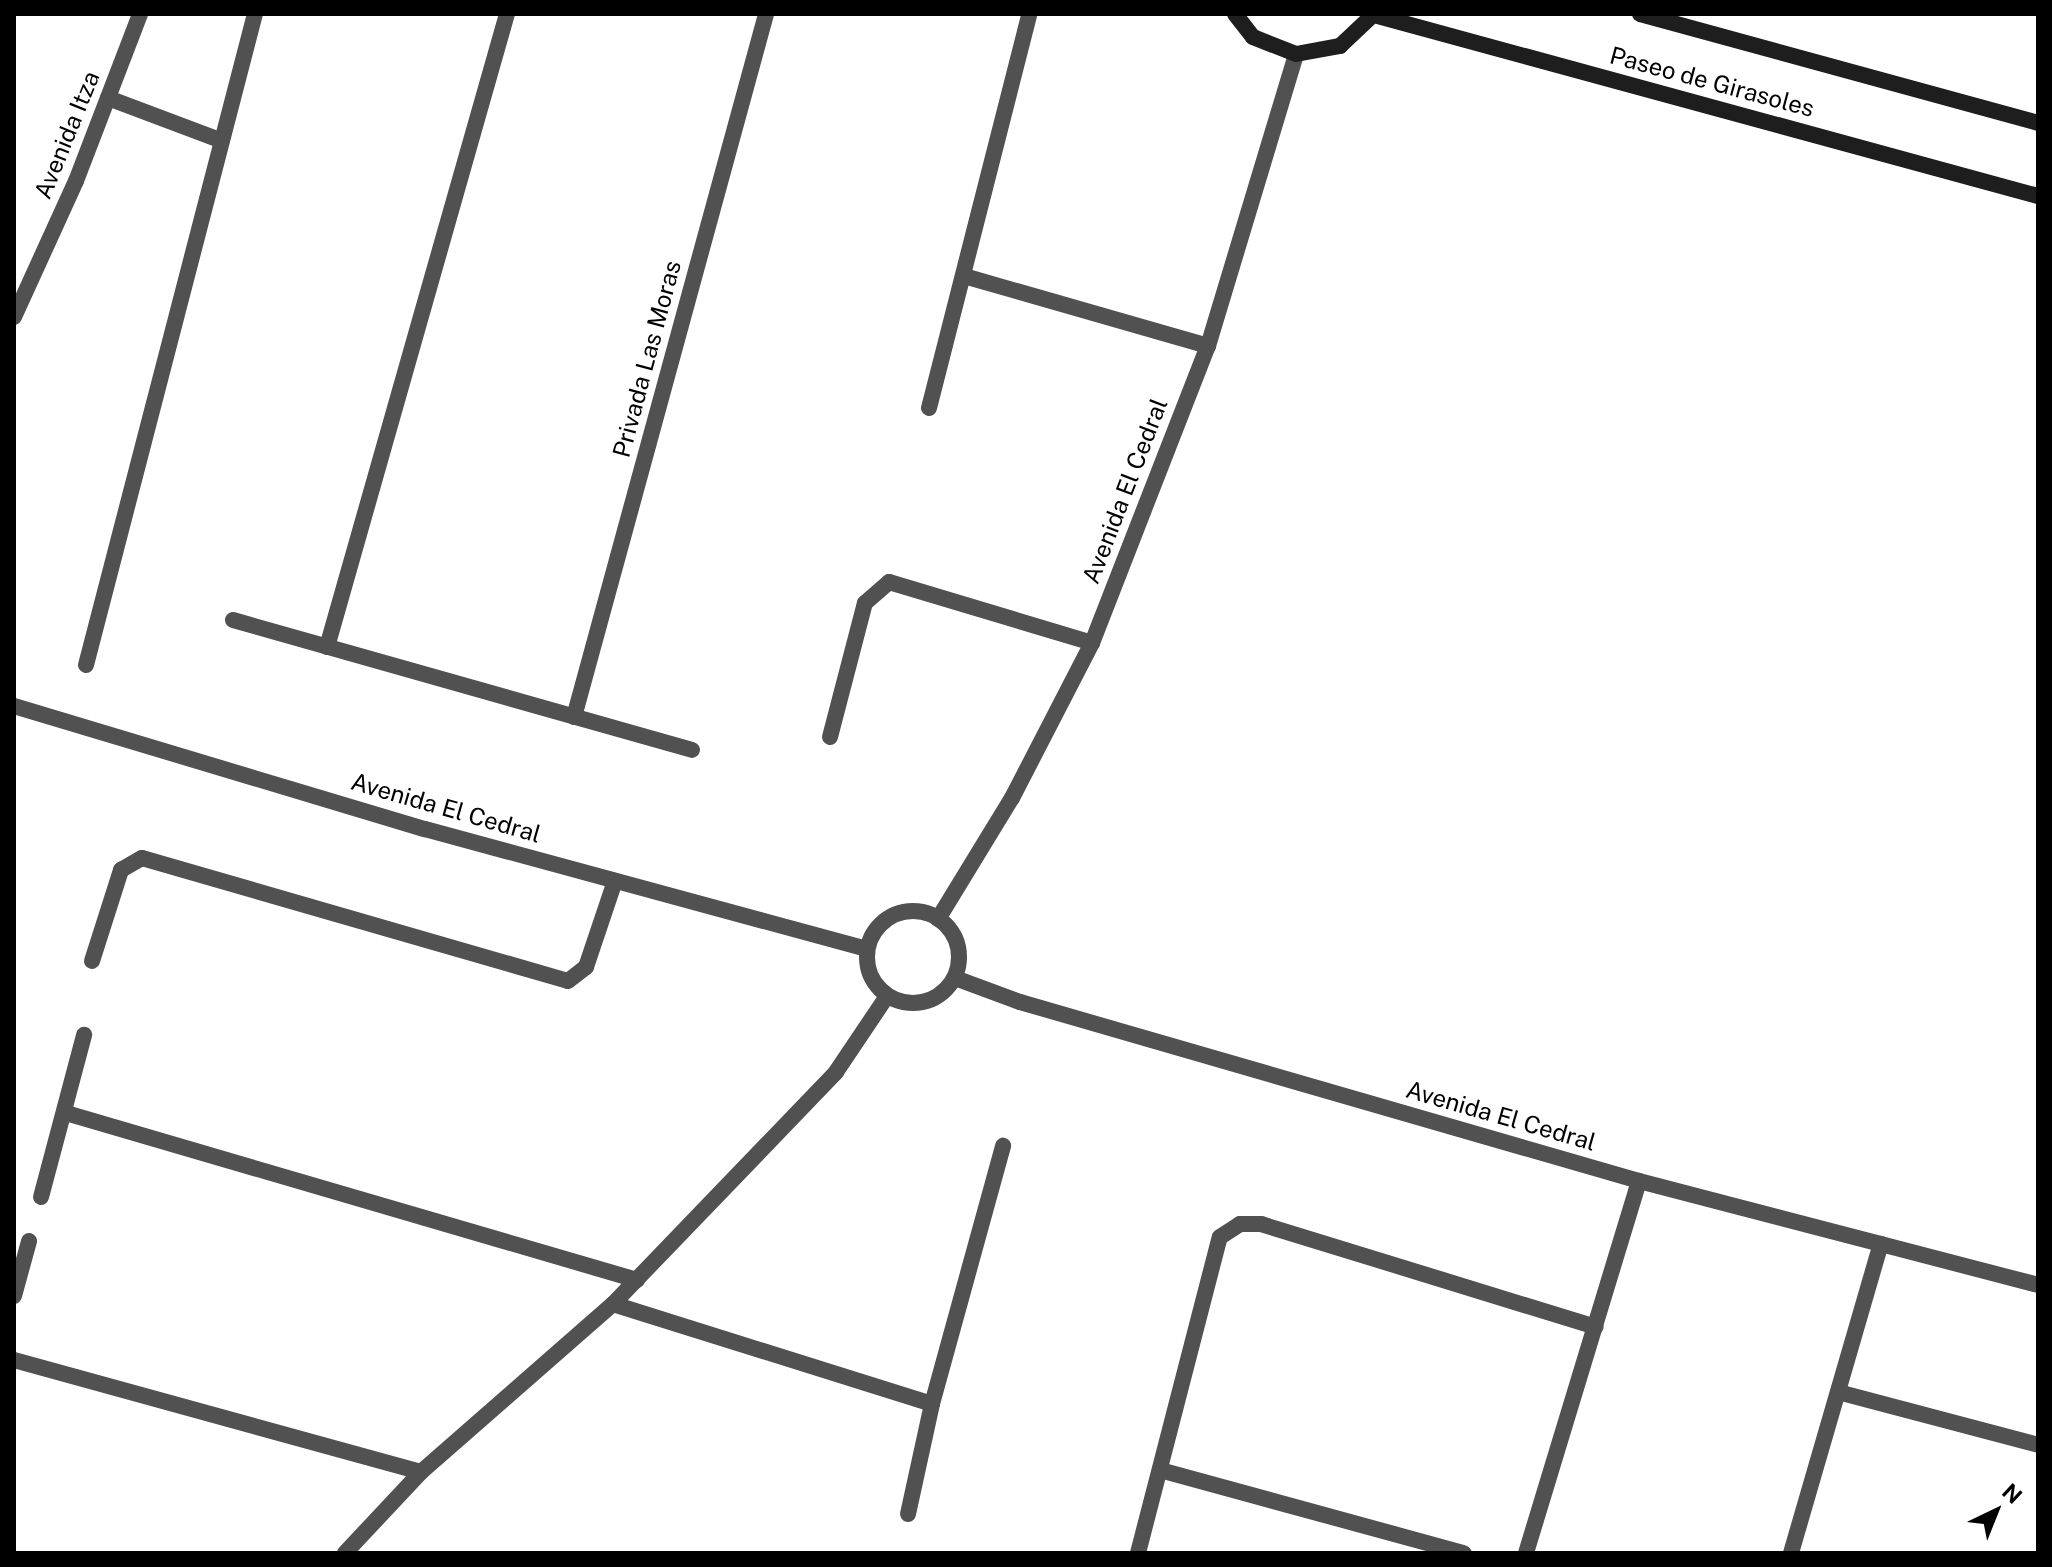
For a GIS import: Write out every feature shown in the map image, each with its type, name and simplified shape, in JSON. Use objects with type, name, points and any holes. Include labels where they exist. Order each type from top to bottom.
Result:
[{"type":"main road","points":[[1235,14],[1253,37],[1296,54],[1340,46],[1374,14]]},
{"type":"main road","name":"Paseo de Girasoles","points":[[1374,14],[2038,196]]},
{"type":"main road","name":"Paseo de Girasoles","points":[[1640,14],[2038,123]]},
{"type":"street","name":"Avenida Itza","points":[[14,317],[108,98],[140,14]]},
{"type":"street","points":[[86,665],[255,14]]},
{"type":"street","points":[[327,647],[507,14]]},
{"type":"street","name":"Privada Las Moras","points":[[574,717],[766,14]]},
{"type":"street","points":[[929,408],[1029,16]]},
{"type":"street","name":"Avenida El Cedral","points":[[938,919],[1012,798],[1092,643],[1208,346],[1296,54]]},
{"type":"street","points":[[108,98],[220,140]]},
{"type":"street","points":[[964,276],[1208,346]]},
{"type":"street","points":[[830,737],[865,603],[889,582],[1092,643]]},
{"type":"street","points":[[233,620],[692,750]]},
{"type":"street","name":"Avenida El Cedral","points":[[14,706],[615,881],[867,949]]},
{"type":"street","points":[[92,961],[121,870],[142,858],[568,981],[586,967],[615,881]]},
{"type":"street","points":[[912,911],[938,919],[959,947],[955,978],[933,1000],[902,1002],[887,996],[870,976],[867,949],[883,922],[896,914],[912,911]]},
{"type":"street","name":"Avenida El Cedral","points":[[955,978],[1020,1002],[1639,1181],[2038,1285]]},
{"type":"street","points":[[345,1553],[421,1472],[637,1280],[836,1072],[887,996]]},
{"type":"street","points":[[41,1197],[66,1113],[84,1035]]},
{"type":"street","points":[[66,1113],[637,1280]]},
{"type":"street","points":[[908,1514],[932,1404],[1003,1146]]},
{"type":"street","points":[[1526,1553],[1639,1181]]},
{"type":"street","points":[[1138,1553],[1220,1237],[1240,1224],[1261,1224],[1595,1327]]},
{"type":"street","points":[[14,1296],[29,1241]]},
{"type":"street","points":[[1791,1553],[1881,1244]]},
{"type":"street","points":[[613,1304],[932,1404]]},
{"type":"street","points":[[14,1360],[421,1472]]},
{"type":"street","points":[[1838,1392],[2038,1445]]},
{"type":"street","points":[[1160,1470],[1464,1553]]}]
